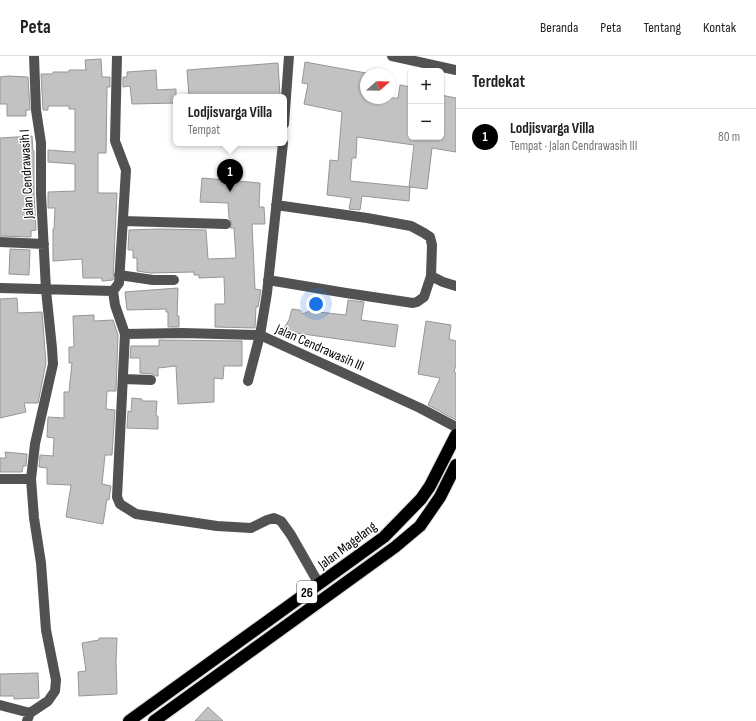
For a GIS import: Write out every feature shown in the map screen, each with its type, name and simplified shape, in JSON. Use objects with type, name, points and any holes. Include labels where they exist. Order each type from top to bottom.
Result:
[{"type":"highway","name":"Jalan Magelang","points":[[128,721],[384,537],[411,510],[430,486],[456,435]]},
{"type":"highway","name":"Jalan Magelang","points":[[154,721],[395,547],[420,526],[440,497],[456,465]]},
{"type":"street","name":"Jalan Cendrawasih I","points":[[28,717],[48,701],[55,691],[56,680],[46,630],[31,479],[34,444],[53,364],[46,290],[41,194],[41,143],[36,110],[34,56]]},
{"type":"street","points":[[117,56],[115,140],[126,170],[119,283],[113,291],[115,305],[125,334],[117,497],[120,504],[136,514],[217,526],[251,528],[274,518],[281,522],[291,535],[318,584]]},
{"type":"street","points":[[286,94],[289,56]]},
{"type":"street","points":[[392,56],[456,70]]},
{"type":"street","name":"Jalan Cendrawasih III","points":[[283,146],[264,319],[260,335],[420,408],[456,427]]},
{"type":"street","points":[[268,280],[413,303],[424,297],[431,276],[432,245],[430,237],[411,226],[276,205]]},
{"type":"street","points":[[123,221],[226,224]]},
{"type":"street","points":[[0,242],[44,244]]},
{"type":"street","points":[[119,275],[153,280],[174,280]]},
{"type":"street","points":[[431,276],[456,286]]},
{"type":"street","points":[[0,288],[113,291]]},
{"type":"street","points":[[125,334],[182,333],[260,335],[248,381]]},
{"type":"street","points":[[123,379],[151,380]]},
{"type":"street","points":[[0,479],[31,479]]},
{"type":"street","points":[[0,705],[28,717]]},
{"type":"building","points":[[101,59],[102,77],[110,77],[110,87],[107,87],[106,153],[98,153],[98,193],[117,193],[113,280],[102,281],[102,278],[83,278],[82,259],[53,261],[53,229],[55,208],[48,208],[48,192],[75,191],[75,164],[48,162],[48,150],[75,152],[75,109],[69,109],[69,106],[48,106],[48,110],[43,110],[41,74],[69,72],[69,70],[86,70],[85,60]]},
{"type":"building","points":[[305,62],[360,72],[360,104],[396,104],[396,98],[398,98],[400,85],[408,86],[408,140],[444,140],[444,96],[456,98],[456,152],[432,148],[427,189],[410,187],[409,201],[362,196],[360,210],[349,209],[351,198],[327,195],[330,160],[338,161],[342,112],[304,104],[308,84],[302,83]],"holes":[[[357,137],[414,145],[409,187],[350,181],[352,158],[356,158]]]},
{"type":"building","points":[[278,63],[280,94],[189,94],[187,70]]},
{"type":"building","points":[[156,70],[157,90],[176,89],[176,94],[173,94],[173,103],[132,104],[130,86],[123,87],[123,77],[127,77],[127,72]]},
{"type":"building","points":[[0,77],[28,77],[30,110],[26,110],[26,116],[7,116],[7,104],[0,104]]},
{"type":"building","points":[[32,136],[34,151],[36,230],[31,231],[31,237],[0,236],[0,138]]},
{"type":"building","points":[[202,178],[260,183],[259,207],[264,207],[265,224],[252,224],[255,289],[261,290],[258,307],[256,307],[255,328],[215,327],[215,304],[225,304],[224,277],[199,278],[199,275],[194,275],[194,272],[150,273],[137,271],[137,258],[133,258],[133,250],[128,250],[129,230],[206,230],[208,259],[236,258],[234,228],[230,228],[232,224],[229,218],[228,203],[200,202]]},
{"type":"building","points":[[10,249],[30,250],[29,275],[9,274]]},
{"type":"building","points":[[178,288],[177,316],[179,316],[179,327],[168,327],[168,312],[166,312],[166,309],[127,310],[125,292]]},
{"type":"building","points":[[17,298],[18,313],[42,312],[46,363],[38,403],[24,403],[26,412],[0,418],[0,299]]},
{"type":"building","points":[[348,300],[364,302],[361,320],[398,325],[395,347],[282,331],[289,320],[292,309],[300,310],[303,314],[309,311],[346,315]]},
{"type":"building","points":[[94,315],[94,321],[113,320],[118,335],[116,391],[107,391],[106,409],[115,410],[112,455],[105,455],[102,484],[111,486],[109,500],[107,499],[103,524],[66,517],[71,485],[47,484],[47,468],[39,467],[40,455],[53,456],[54,438],[47,437],[48,417],[64,418],[64,392],[69,392],[72,363],[69,363],[69,347],[74,347],[73,316]]},
{"type":"building","points":[[426,321],[451,325],[449,339],[456,341],[456,365],[454,372],[456,373],[456,420],[428,405],[440,378],[418,374]]},
{"type":"building","points":[[159,340],[242,341],[242,366],[224,366],[223,379],[214,378],[214,402],[178,404],[176,366],[158,368],[158,376],[156,376],[152,374],[140,373],[140,358],[130,358],[131,346],[159,346]]},
{"type":"building","points":[[132,398],[142,399],[142,401],[157,401],[156,416],[158,416],[158,429],[127,428],[128,411],[131,412]]},
{"type":"building","points":[[5,452],[27,454],[26,466],[23,466],[22,472],[0,472],[0,458],[6,458]]},
{"type":"building","points":[[99,638],[117,638],[117,694],[79,696],[78,672],[86,671],[82,643],[99,640]]},
{"type":"building","points":[[38,673],[39,698],[14,699],[14,696],[0,696],[0,674]]},
{"type":"building","points":[[208,707],[223,721],[195,721]]},
{"type":"place","name":"Lodjisvarga Villa","points":[[230,192]]}]
